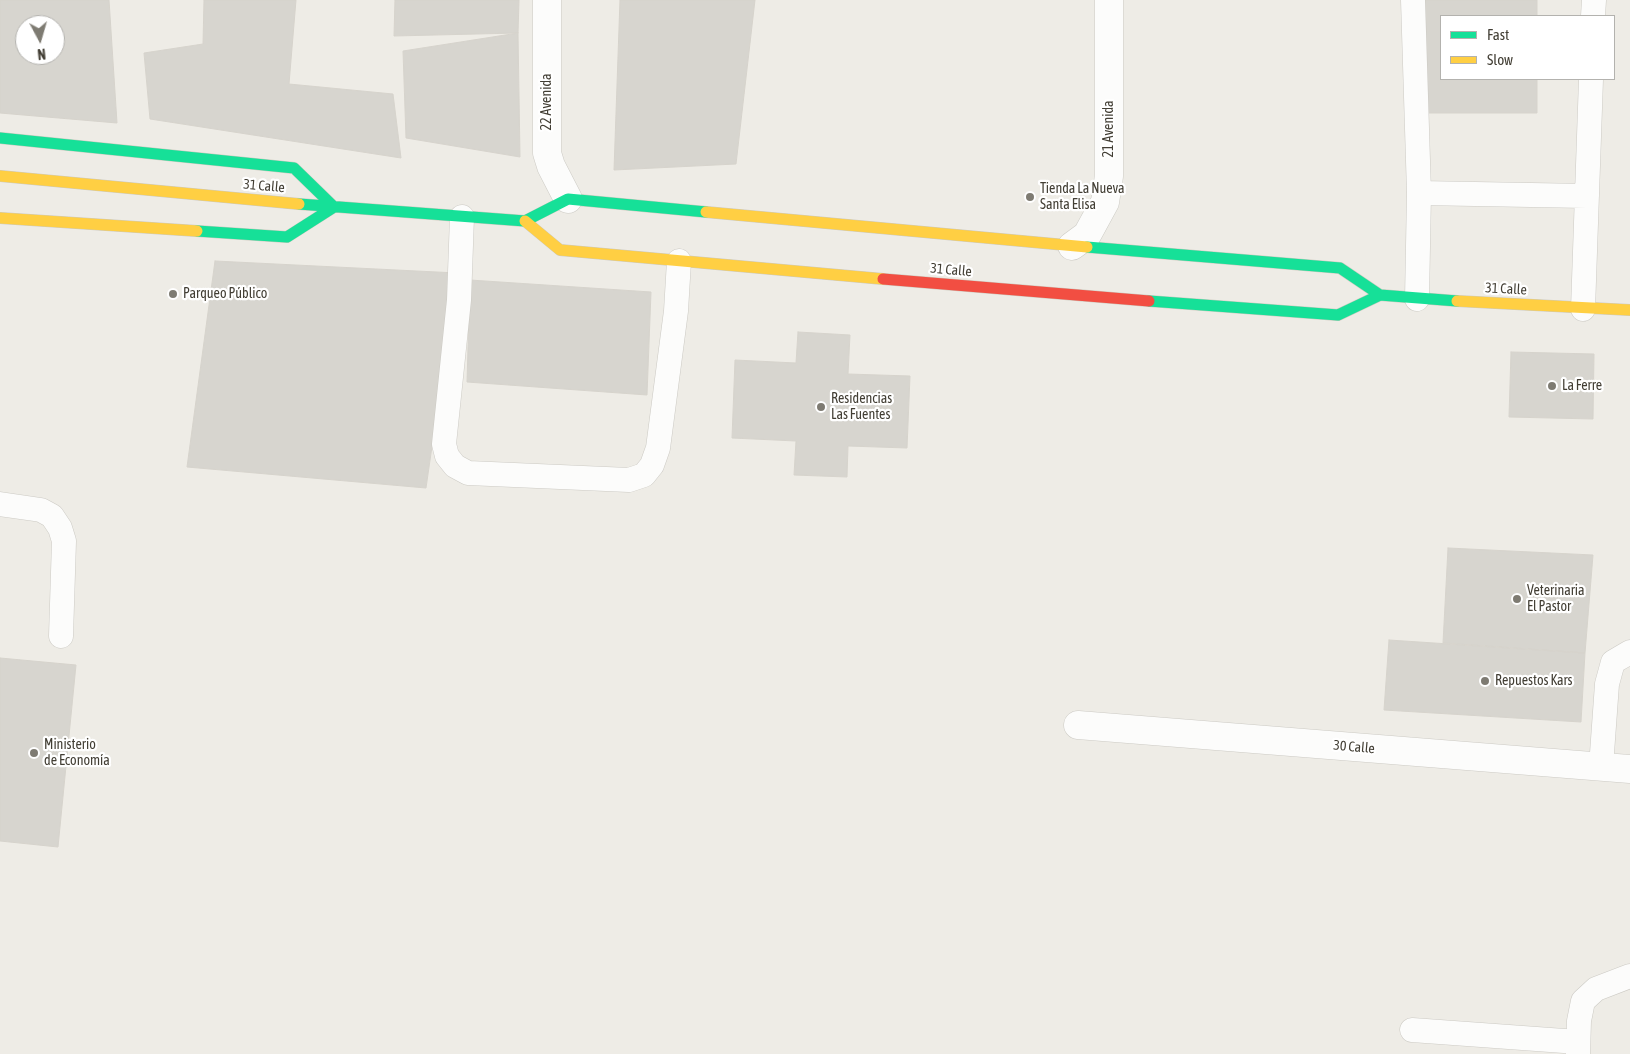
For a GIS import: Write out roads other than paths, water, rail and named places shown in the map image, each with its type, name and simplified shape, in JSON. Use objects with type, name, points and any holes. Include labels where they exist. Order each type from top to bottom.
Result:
[{"type":"street","name":"22 Avenida","points":[[548,0],[548,153],[551,166],[568,198]]},
{"type":"street","name":"21 Avenida","points":[[1072,246],[1087,235],[1105,202],[1108,176],[1109,0]]},
{"type":"street","points":[[0,138],[294,168],[334,207],[287,237],[0,218]]},
{"type":"street","name":"31 Calle","points":[[0,176],[334,207],[526,221],[560,250],[1046,294],[1338,315],[1380,295]]},
{"type":"street","points":[[526,221],[568,198]]},
{"type":"street","name":"31 Calle","points":[[568,198],[1072,246],[1340,268],[1380,295],[1417,299],[1630,310]]},
{"type":"street","name":"30 Calle","points":[[1078,725],[1630,769]]},
{"type":"lane","points":[[1413,0],[1419,193],[1417,299]]},
{"type":"lane","points":[[1593,15],[1594,0]]},
{"type":"lane","points":[[1583,309],[1591,80]]},
{"type":"lane","points":[[1419,193],[1587,196]]},
{"type":"lane","points":[[462,217],[459,300],[444,444],[447,456],[455,466],[468,472],[628,480],[644,475],[652,465],[658,448],[676,311],[679,261]]},
{"type":"lane","points":[[0,504],[41,510],[52,516],[60,528],[64,541],[61,636]]},
{"type":"lane","points":[[1601,767],[1607,684],[1613,662],[1630,652]]},
{"type":"lane","points":[[1412,1030],[1578,1048],[1578,1021],[1583,1001],[1596,989],[1630,976]]},
{"type":"place","name":"Tienda La Nueva Santa Elisa","points":[[1030,197]]},
{"type":"place","name":"Parqueo Público","points":[[173,294]]},
{"type":"place","name":"La Ferre","points":[[1552,386]]},
{"type":"place","name":"Residencias Las Fuentes","points":[[821,407]]},
{"type":"place","name":"Veterinaria El Pastor","points":[[1517,599]]},
{"type":"place","name":"Repuestos Kars","points":[[1485,681]]},
{"type":"place","name":"Ministerio de Economía","points":[[34,753]]}]
